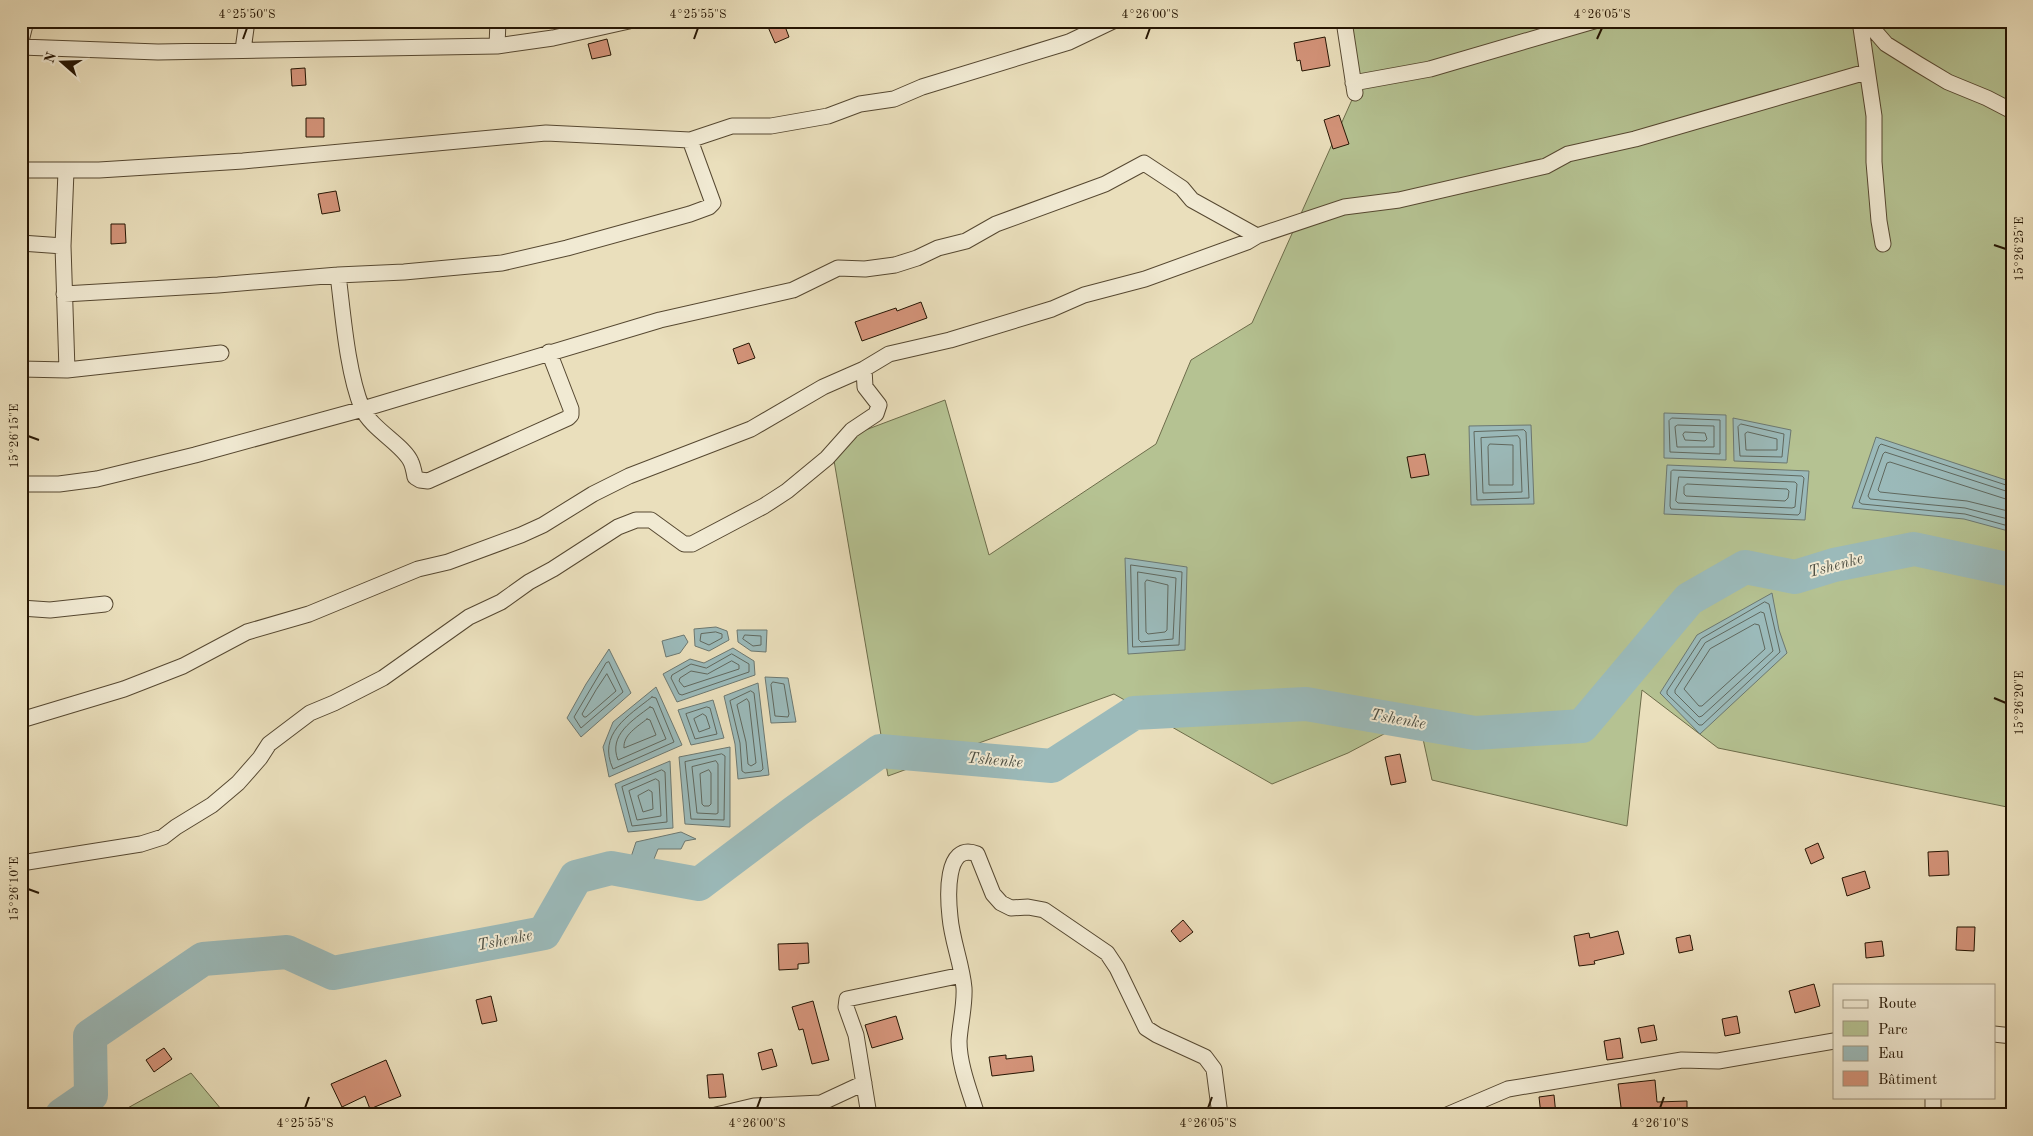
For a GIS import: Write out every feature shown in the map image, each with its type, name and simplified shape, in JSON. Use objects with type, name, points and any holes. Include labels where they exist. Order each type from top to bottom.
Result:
[{"type":"street","points":[[21,41],[26,21]]},
{"type":"street","points":[[243,50],[247,21]]},
{"type":"street","points":[[497,46],[498,21]]},
{"type":"street","points":[[21,47],[158,52],[497,46],[553,38],[629,21]]},
{"type":"street","points":[[21,170],[66,171],[243,161],[546,133],[690,140],[732,126],[771,126],[818,118],[860,104],[894,99],[922,86],[1069,42],[1113,21]]},
{"type":"street","points":[[1344,21],[1354,88],[1430,69],[1594,21]]},
{"type":"street","points":[[1860,21],[1874,116],[1874,162],[1883,244]]},
{"type":"street","points":[[1866,21],[1886,44],[1918,64],[1948,82],[1987,98],[2012,111]]},
{"type":"street","points":[[21,720],[124,689],[183,666],[247,632],[322,609],[418,569],[448,562],[521,535],[543,525],[611,485],[751,428],[822,386],[864,369],[889,354],[950,340],[1052,309],[1084,295],[1145,279],[1247,242],[1256,236],[1344,207],[1399,200],[1546,166],[1568,154],[1634,139],[1866,72]]},
{"type":"street","points":[[64,294],[218,286],[338,275],[404,272],[502,263],[567,248],[709,207],[713,202],[690,140]]},
{"type":"street","points":[[21,484],[59,484],[97,479],[194,455],[362,409],[660,320],[793,290],[838,268],[880,268],[918,258],[938,248],[966,241],[996,224],[1105,184],[1144,163],[1182,188],[1192,200],[1256,236]]},
{"type":"street","points":[[66,171],[63,246],[67,370]]},
{"type":"street","points":[[21,243],[63,246]]},
{"type":"street","points":[[338,275],[351,367],[362,409],[386,437],[406,454],[411,461],[415,477],[420,480],[428,481],[568,418],[571,415],[571,409],[549,352]]},
{"type":"street","points":[[21,369],[67,370],[221,354]]},
{"type":"street","points":[[21,863],[141,844],[163,838],[176,827],[212,805],[238,783],[260,758],[269,744],[286,730],[310,714],[383,678],[469,617],[501,602],[529,582],[553,569],[618,527],[636,520],[651,520],[684,544],[692,544],[764,506],[816,468],[852,430],[876,414],[879,406],[866,388],[864,369]]},
{"type":"street","points":[[21,608],[50,610],[104,604]]},
{"type":"street","points":[[977,1115],[968,1085],[959,1042],[964,989],[950,917],[951,866],[955,858],[966,852],[977,854],[993,894],[1001,903],[1011,908],[1028,907],[1044,910],[1108,953],[1146,1028],[1156,1035],[1206,1057],[1214,1069],[1220,1115]]},
{"type":"street","points":[[869,1115],[856,1034],[846,1008],[847,999],[852,996],[962,975]]},
{"type":"street","points":[[1996,1034],[2012,1036]]},
{"type":"street","points":[[1447,1115],[1508,1089],[1682,1060],[1718,1061],[1833,1041]]},
{"type":"street","points":[[716,1115],[754,1106],[821,1102],[864,1083]]},
{"type":"street","points":[[1933,1098],[1933,1115]]},
{"type":"green space","points":[[1344,21],[2012,21],[2012,808],[1718,748],[1642,690],[1627,826],[1432,780],[1418,716],[1348,753],[1272,784],[1114,694],[888,776],[831,443],[945,400],[989,555],[1156,444],[1191,360],[1252,323],[1355,93]]},
{"type":"green space","points":[[191,1073],[226,1115],[115,1115]]},
{"type":"water","points":[[1664,413],[1726,415],[1726,460],[1664,458]]},
{"type":"water","points":[[1733,418],[1791,430],[1787,463],[1734,461]]},
{"type":"water","points":[[1531,425],[1534,504],[1471,505],[1469,426]]},
{"type":"water","points":[[1876,437],[2012,482],[2012,532],[1964,519],[1852,508]]},
{"type":"water","points":[[1667,465],[1809,471],[1805,520],[1664,514]]},
{"type":"water","points":[[1125,558],[1187,567],[1185,650],[1128,654]]},
{"type":"water","points":[[1772,593],[1779,630],[1787,653],[1700,734],[1660,693],[1697,635]]},
{"type":"water","points":[[716,627],[727,631],[729,640],[709,651],[695,646],[694,629]]},
{"type":"water","points":[[737,630],[767,630],[766,652],[751,651],[738,642]]},
{"type":"water","points":[[684,635],[688,642],[680,653],[666,657],[662,641]]},
{"type":"water","points":[[733,648],[754,661],[755,675],[677,702],[663,674],[690,659],[704,663]]},
{"type":"water","points":[[609,649],[631,693],[581,737],[567,718]]},
{"type":"water","points":[[765,677],[788,678],[796,722],[771,723]]},
{"type":"water","points":[[758,683],[769,775],[738,779],[735,744],[724,696]]},
{"type":"water","points":[[656,687],[682,745],[609,777],[603,747],[613,722]]},
{"type":"water","points":[[713,700],[724,738],[691,745],[678,710]]},
{"type":"water","points":[[730,747],[730,827],[685,824],[679,757]]},
{"type":"water","points":[[670,761],[673,828],[628,832],[615,784]]},
{"type":"water","points":[[681,832],[696,839],[685,841],[681,849],[658,849],[652,864],[631,857],[636,842]]},
{"type":"building","points":[[783,21],[789,37],[775,43],[768,27]]},
{"type":"building","points":[[1325,37],[1330,66],[1302,71],[1300,60],[1297,61],[1294,43]]},
{"type":"building","points":[[607,39],[611,55],[592,59],[588,44]]},
{"type":"building","points":[[305,68],[306,85],[292,86],[291,69]]},
{"type":"building","points":[[1339,115],[1349,144],[1333,149],[1324,120]]},
{"type":"building","points":[[306,118],[324,118],[324,137],[306,137]]},
{"type":"building","points":[[336,191],[340,211],[322,214],[318,194]]},
{"type":"building","points":[[111,224],[125,224],[126,243],[111,244]]},
{"type":"building","points":[[921,302],[927,318],[862,341],[855,322],[896,308],[897,311]]},
{"type":"building","points":[[749,343],[755,358],[738,364],[733,349]]},
{"type":"building","points":[[1425,454],[1429,475],[1411,478],[1407,457]]},
{"type":"building","points":[[1400,754],[1406,782],[1391,785],[1385,757]]},
{"type":"building","points":[[1818,843],[1824,858],[1811,864],[1805,849]]},
{"type":"building","points":[[1948,851],[1949,875],[1929,876],[1928,852]]},
{"type":"building","points":[[1865,871],[1870,888],[1847,896],[1842,878]]},
{"type":"building","points":[[1183,920],[1193,932],[1180,942],[1171,931]]},
{"type":"building","points":[[1957,927],[1975,927],[1974,951],[1956,950]]},
{"type":"building","points":[[1618,931],[1624,954],[1594,961],[1595,964],[1579,966],[1574,936],[1589,933],[1590,938]]},
{"type":"building","points":[[1690,935],[1693,950],[1679,953],[1676,938]]},
{"type":"building","points":[[1882,941],[1884,956],[1866,958],[1865,943]]},
{"type":"building","points":[[808,943],[809,963],[798,964],[798,969],[779,970],[778,944]]},
{"type":"building","points":[[1814,984],[1820,1006],[1795,1013],[1789,991]]},
{"type":"building","points":[[491,996],[497,1021],[482,1024],[476,1000]]},
{"type":"building","points":[[813,1001],[829,1060],[812,1064],[803,1029],[799,1030],[792,1007]]},
{"type":"building","points":[[896,1016],[903,1039],[872,1048],[865,1025]]},
{"type":"building","points":[[1737,1016],[1740,1033],[1725,1036],[1722,1019]]},
{"type":"building","points":[[1654,1025],[1657,1040],[1641,1043],[1638,1028]]},
{"type":"building","points":[[1620,1038],[1623,1058],[1607,1060],[1604,1041]]},
{"type":"building","points":[[164,1048],[172,1059],[154,1072],[146,1060]]},
{"type":"building","points":[[772,1049],[777,1066],[762,1070],[758,1053]]},
{"type":"building","points":[[1006,1055],[1006,1059],[1032,1056],[1034,1071],[992,1076],[989,1057]]},
{"type":"building","points":[[386,1060],[401,1096],[370,1109],[365,1096],[342,1107],[331,1084]]},
{"type":"building","points":[[723,1074],[726,1097],[709,1098],[707,1075]]},
{"type":"building","points":[[1655,1080],[1657,1102],[1687,1101],[1687,1115],[1622,1115],[1618,1084]]},
{"type":"building","points":[[1554,1095],[1556,1115],[1541,1115],[1539,1097]]},
{"type":"waterway","name":"Tshenke","points":[[62,1115],[91,1095],[90,1036],[203,959],[287,952],[333,973],[544,933],[576,877],[611,868],[699,884],[880,751],[1052,766],[1134,713],[1306,704],[1475,733],[1582,726],[1689,599],[1745,567],[1795,577],[1834,565],[1914,549],[2012,570]]}]
